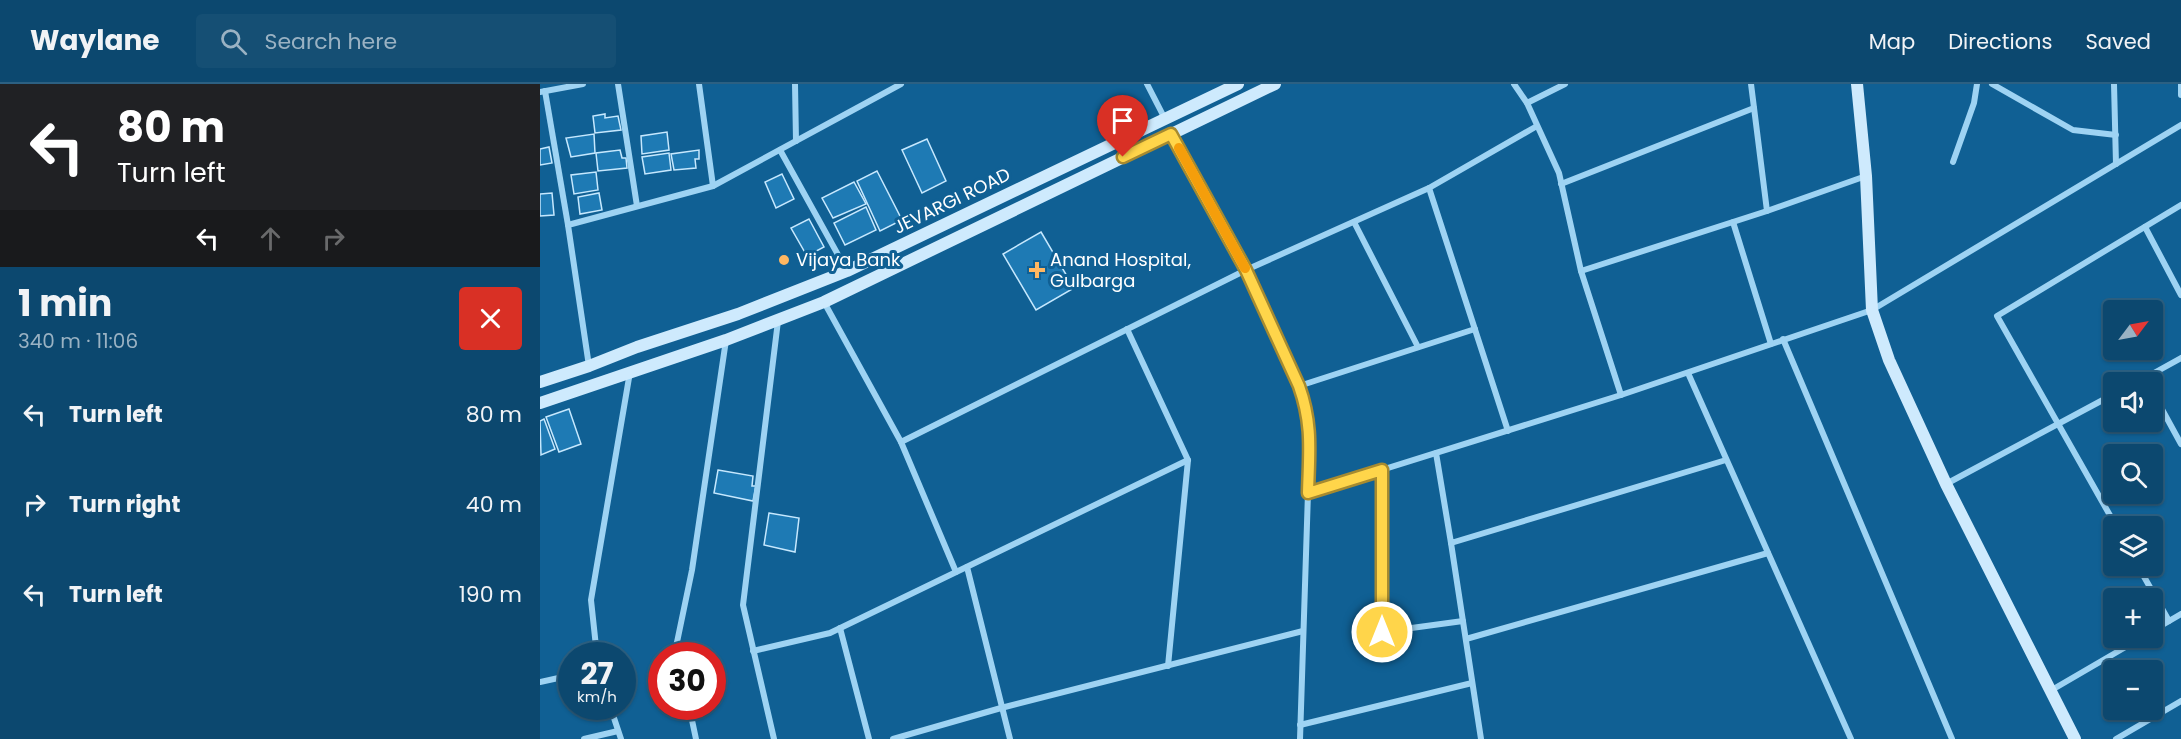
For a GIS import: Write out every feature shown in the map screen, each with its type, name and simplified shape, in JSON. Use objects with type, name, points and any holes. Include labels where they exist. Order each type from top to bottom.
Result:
[{"type":"main road","name":"JEVARGI ROAD","points":[[540,382],[738,314],[847,271],[1238,84]]},
{"type":"main road","points":[[540,403],[726,340],[824,302],[1275,84]]},
{"type":"main road","points":[[1857,84],[1866,176],[1872,310],[1889,360],[1946,484],[2075,739]]},
{"type":"street","points":[[582,84],[542,92],[568,225],[589,366]]},
{"type":"street","points":[[618,84],[637,206]]},
{"type":"street","points":[[699,84],[713,186]]},
{"type":"street","points":[[795,84],[796,141]]},
{"type":"street","points":[[568,225],[713,186],[901,84]]},
{"type":"street","points":[[1147,84],[1165,119]]},
{"type":"street","points":[[1515,84],[1527,103],[1559,173],[1581,271],[1621,395]]},
{"type":"street","points":[[1527,103],[1565,84]]},
{"type":"street","points":[[1751,84],[1767,211]]},
{"type":"street","points":[[1953,162],[1974,103],[1977,84]]},
{"type":"street","points":[[1992,84],[2073,130],[2116,135]]},
{"type":"street","points":[[2114,84],[2116,164]]},
{"type":"street","points":[[2181,84],[2181,95]]},
{"type":"street","points":[[1561,184],[1754,108]]},
{"type":"street","points":[[1308,493],[1621,395],[1872,310],[2181,124]]},
{"type":"street","points":[[902,442],[1246,270],[1429,188],[1537,126]]},
{"type":"street","points":[[1171,134],[1246,270],[1306,405],[1310,430],[1300,739]]},
{"type":"street","points":[[780,150],[847,271]]},
{"type":"street","points":[[1581,271],[1767,211],[1866,176]]},
{"type":"street","points":[[1429,188],[1508,431]]},
{"type":"street","points":[[2110,516],[1997,315],[2181,205]]},
{"type":"street","points":[[1354,222],[1418,347]]},
{"type":"street","points":[[1733,222],[1771,344]]},
{"type":"street","points":[[2145,227],[2181,295]]},
{"type":"street","points":[[824,302],[902,442],[956,572]]},
{"type":"street","points":[[774,739],[743,605],[778,321]]},
{"type":"street","points":[[1299,386],[1475,328]]},
{"type":"street","points":[[1127,329],[1188,460],[1168,666]]},
{"type":"street","points":[[1783,339],[1952,739]]},
{"type":"street","points":[[677,642],[692,570],[726,340]]},
{"type":"street","points":[[2159,372],[2181,358]]},
{"type":"street","points":[[596,642],[591,600],[630,372]]},
{"type":"street","points":[[1688,373],[1851,739]]},
{"type":"street","points":[[1946,484],[2103,400]]},
{"type":"street","points":[[2163,412],[2181,444]]},
{"type":"street","points":[[1436,453],[1452,543],[1480,739]]},
{"type":"street","points":[[753,651],[830,633],[1188,460]]},
{"type":"street","points":[[1452,543],[1726,460]]},
{"type":"street","points":[[1382,470],[1382,632],[1463,621]]},
{"type":"street","points":[[1466,639],[1768,554]]},
{"type":"street","points":[[967,567],[1010,739]]},
{"type":"street","points":[[2144,576],[2169,621]]},
{"type":"street","points":[[2163,625],[2181,614]]},
{"type":"street","points":[[840,628],[869,739]]},
{"type":"street","points":[[893,739],[1001,708],[1303,631]]},
{"type":"street","points":[[2050,692],[2124,648]]},
{"type":"street","points":[[540,682],[558,678]]},
{"type":"street","points":[[1300,724],[1472,683]]},
{"type":"street","points":[[2116,739],[2181,701]]},
{"type":"street","points":[[614,720],[621,739]]},
{"type":"street","points":[[692,720],[696,739]]},
{"type":"street","points":[[584,739],[618,731]]},
{"type":"building","points":[[605,114],[605,118],[618,116],[621,130],[595,133],[593,116]]},
{"type":"building","points":[[667,132],[669,150],[642,154],[641,136]]},
{"type":"building","points":[[594,134],[595,153],[571,157],[566,138]]},
{"type":"building","points":[[927,139],[946,181],[922,193],[902,150]]},
{"type":"building","points":[[549,147],[552,163],[540,165],[540,149]]},
{"type":"building","points":[[620,150],[622,158],[626,158],[627,168],[598,171],[596,153]]},
{"type":"building","points":[[699,150],[699,159],[695,159],[696,168],[674,170],[671,154]]},
{"type":"building","points":[[669,153],[671,170],[645,174],[642,157]]},
{"type":"building","points":[[877,171],[902,220],[880,231],[857,181]]},
{"type":"building","points":[[596,172],[598,190],[574,194],[571,175]]},
{"type":"building","points":[[782,174],[794,199],[776,208],[765,182]]},
{"type":"building","points":[[854,182],[866,204],[833,218],[822,198]]},
{"type":"building","points":[[552,193],[554,215],[540,216],[540,194]]},
{"type":"building","points":[[599,193],[602,210],[580,214],[578,197]]},
{"type":"building","points":[[866,207],[876,230],[845,245],[834,223]]},
{"type":"building","points":[[809,219],[824,247],[807,256],[791,228]]},
{"type":"building","points":[[1041,232],[1074,288],[1036,310],[1003,254]]},
{"type":"building","points":[[569,409],[581,444],[559,452],[546,417]]},
{"type":"building","points":[[544,419],[555,449],[541,455],[540,421]]},
{"type":"building","points":[[718,470],[753,476],[752,486],[756,486],[753,501],[714,493]]},
{"type":"building","points":[[769,513],[799,518],[795,552],[764,545]]},
{"type":"slow traffic","points":[[1179,148],[1245,268]]},
{"type":"place","name":"Vijaya Bank","points":[[784,260]]},
{"type":"place","name":"Anand Hospital, Gulbarga","points":[[1037,270]]},
{"type":"route","points":[[1123,157],[1171,134],[1246,270],[1306,405],[1310,430],[1308,493],[1382,470],[1382,632]]}]
